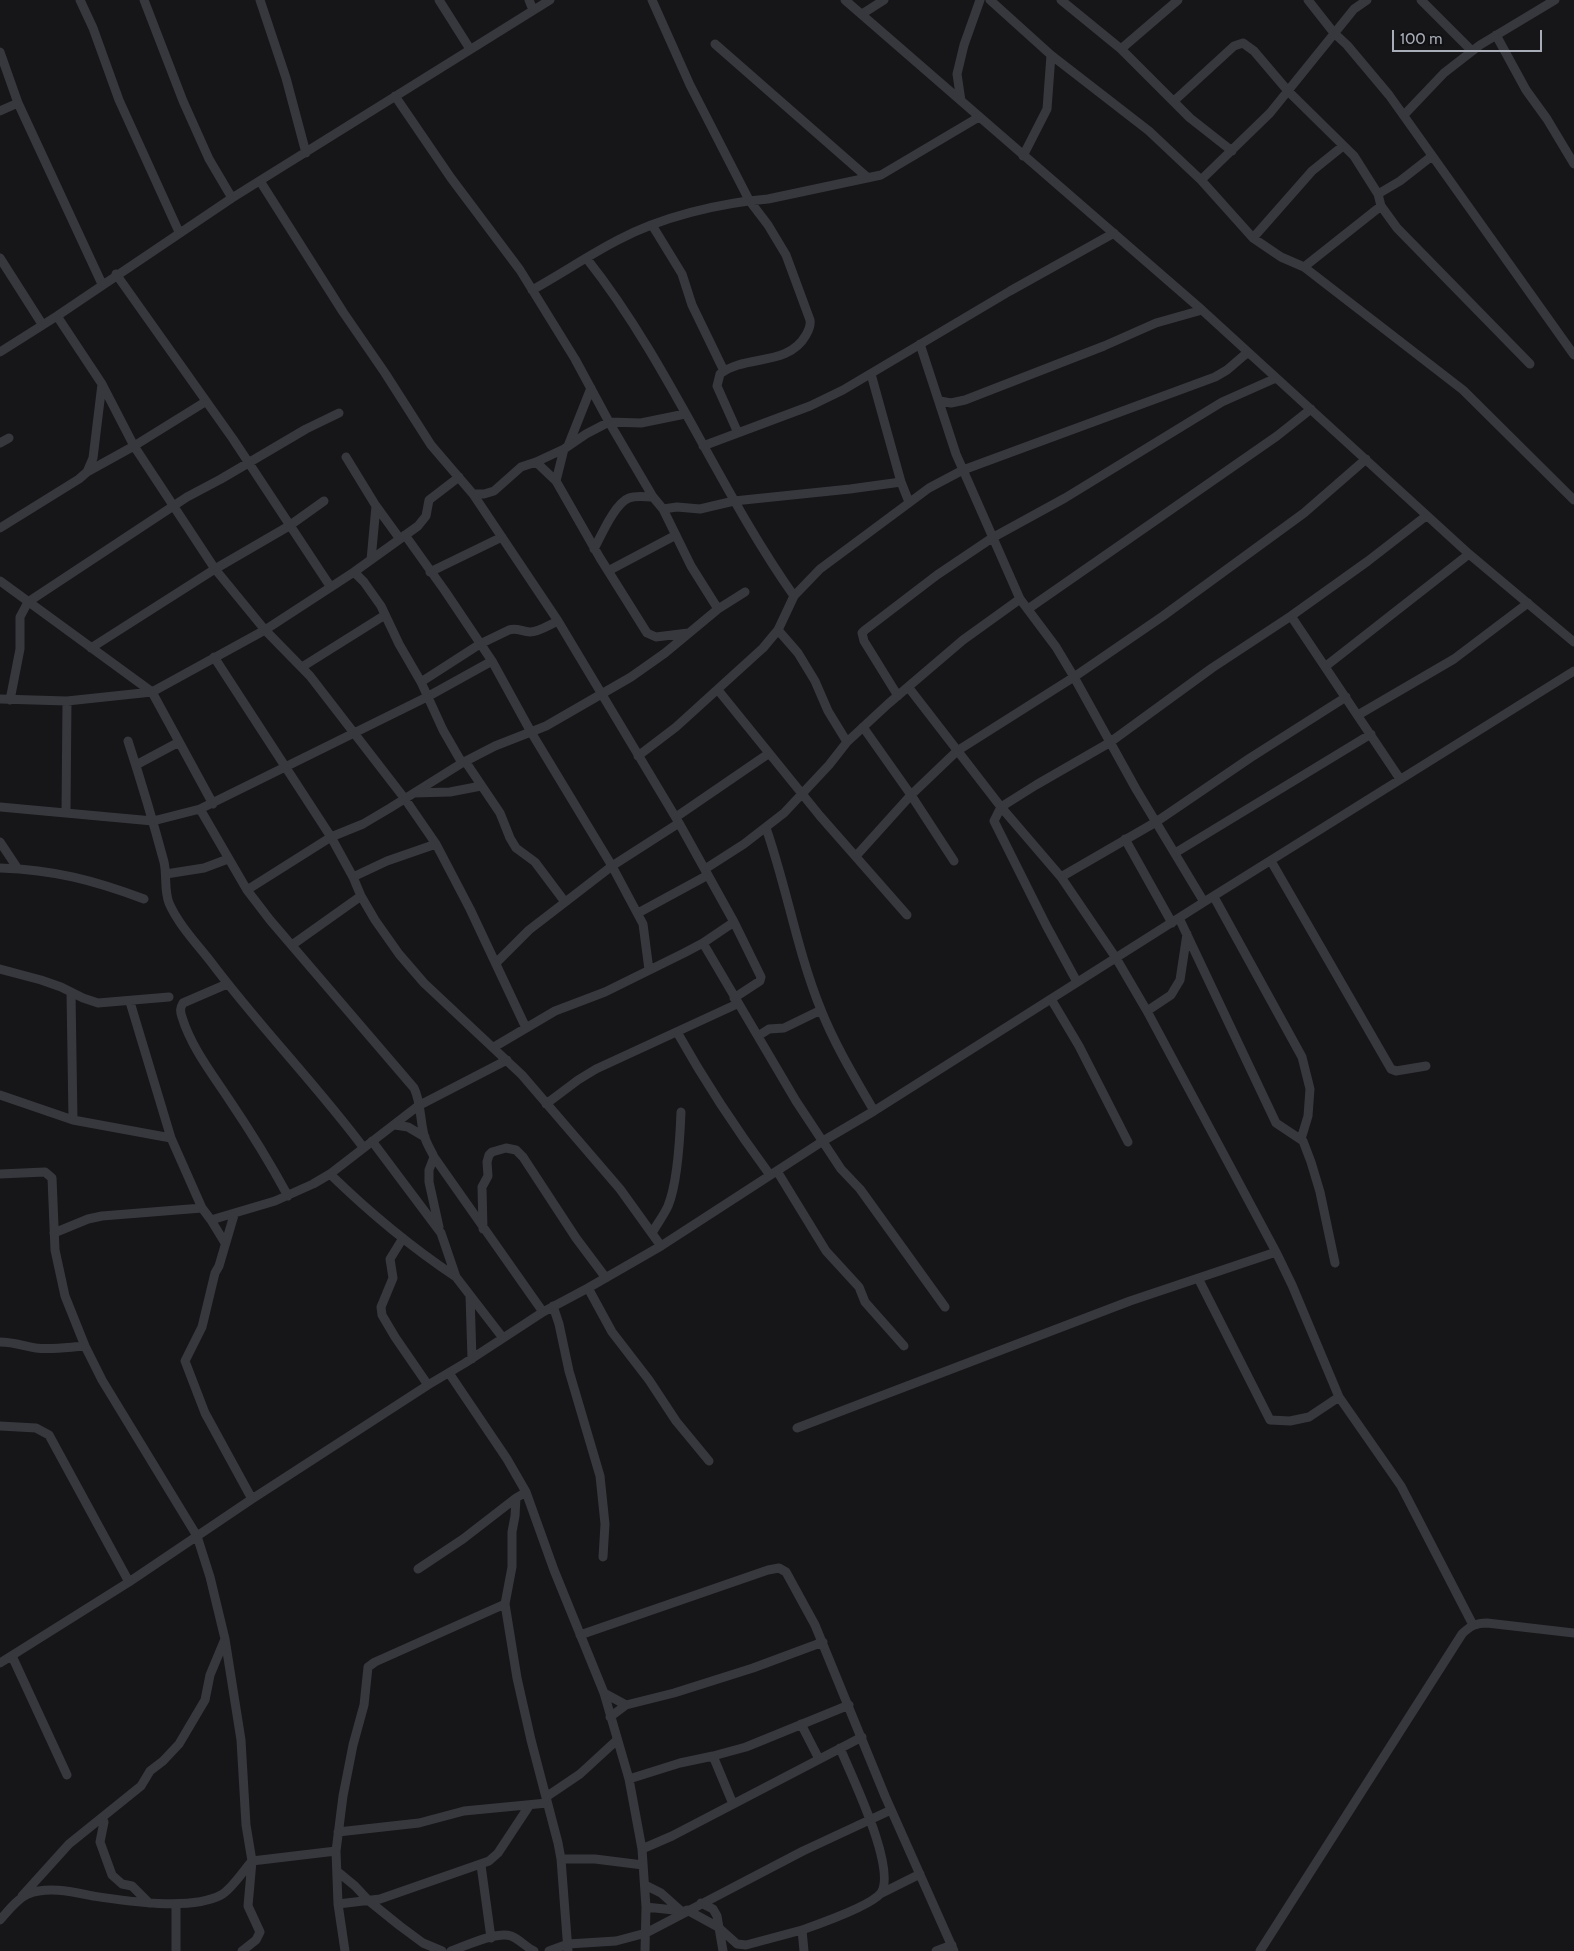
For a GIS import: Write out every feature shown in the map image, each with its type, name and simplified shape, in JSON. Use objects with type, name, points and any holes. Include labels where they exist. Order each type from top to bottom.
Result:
[{"type":"street","points":[[80,0],[93,28],[119,100],[179,232]]},
{"type":"street","points":[[144,0],[183,101],[209,159],[232,198]]},
{"type":"street","points":[[260,0],[286,78],[306,153]]},
{"type":"street","points":[[439,0],[470,49]]},
{"type":"street","points":[[528,0],[534,10]]},
{"type":"street","points":[[0,352],[57,316],[116,274],[232,198],[550,0]]},
{"type":"street","points":[[652,0],[690,85],[750,200],[786,255],[810,316],[811,324],[804,339],[794,349],[778,356],[739,365],[724,371],[718,376],[717,386],[738,433]]},
{"type":"street","points":[[845,0],[1202,310],[1469,554],[1574,642]]},
{"type":"street","points":[[862,14],[884,0]]},
{"type":"street","points":[[961,101],[957,74],[964,45],[980,0]]},
{"type":"street","points":[[990,0],[1051,55],[1149,131],[1201,180],[1253,238],[1281,257],[1304,267],[1463,390],[1574,500]]},
{"type":"street","points":[[1061,0],[1121,49],[1195,122],[1232,152]]},
{"type":"street","points":[[1308,0],[1404,115],[1574,355]]},
{"type":"street","points":[[1201,180],[1232,152],[1270,113],[1356,4],[1367,0]]},
{"type":"street","points":[[1421,0],[1472,51]]},
{"type":"street","points":[[1404,115],[1444,73],[1472,51],[1544,3],[1555,0]]},
{"type":"street","points":[[1121,49],[1171,2]]},
{"type":"street","points":[[1496,35],[1526,90],[1547,119],[1574,164]]},
{"type":"street","points":[[715,44],[868,178]]},
{"type":"street","points":[[1174,101],[1234,46],[1243,44],[1254,51],[1288,91],[1354,156],[1378,194],[1381,206],[1397,228],[1530,364]]},
{"type":"street","points":[[0,52],[3,74],[102,284]]},
{"type":"street","points":[[1023,156],[1047,109],[1051,55]]},
{"type":"street","points":[[395,96],[532,290],[653,497],[663,509],[708,596],[718,610]]},
{"type":"street","points":[[0,111],[18,103]]},
{"type":"street","points":[[532,290],[617,240],[677,216],[868,178],[889,171],[979,117]]},
{"type":"street","points":[[1253,238],[1312,172],[1343,146]]},
{"type":"street","points":[[1378,194],[1400,181],[1432,156]]},
{"type":"street","points":[[260,181],[343,312],[431,445],[473,494],[558,621],[678,820],[734,922],[761,977],[760,981],[735,1001],[677,1032],[596,1068],[546,1104]]},
{"type":"street","points":[[1304,267],[1381,206]]},
{"type":"street","points":[[652,225],[682,274],[692,305],[724,371]]},
{"type":"street","points":[[703,446],[816,404],[858,382],[1010,291],[1114,233]]},
{"type":"street","points":[[0,258],[42,324]]},
{"type":"street","points":[[587,259],[621,305],[758,544],[794,596]]},
{"type":"street","points":[[116,274],[148,316],[330,586]]},
{"type":"street","points":[[940,401],[950,403],[965,400],[1104,346],[1156,323],[1202,310]]},
{"type":"street","points":[[57,316],[102,384],[134,446],[215,569],[265,630],[302,667],[405,799],[436,844],[496,963],[526,1028]]},
{"type":"street","points":[[920,344],[953,445],[1020,599],[1056,647],[1109,743],[1204,902]]},
{"type":"street","points":[[638,756],[676,727],[763,648],[778,630],[794,596],[831,560],[937,483],[963,470],[1215,377],[1227,370],[1248,352]]},
{"type":"street","points":[[870,374],[901,482],[909,502]]},
{"type":"street","points":[[898,696],[864,641],[862,632],[937,575],[992,538],[1065,498],[1222,402],[1276,378]]},
{"type":"street","points":[[87,472],[93,458],[102,384]]},
{"type":"street","points":[[556,481],[566,448],[591,388]]},
{"type":"street","points":[[0,528],[79,479],[87,472],[134,446],[205,402]]},
{"type":"street","points":[[1028,609],[1277,436],[1311,410]]},
{"type":"street","points":[[10,700],[20,649],[20,618],[28,602],[203,487],[221,479],[306,428],[339,413]]},
{"type":"street","points":[[473,494],[494,491],[516,470],[566,448],[609,422],[640,423],[685,414]]},
{"type":"street","points":[[0,443],[10,438]]},
{"type":"street","points":[[346,456],[376,506],[446,591],[492,661],[531,732],[612,866],[638,913],[645,931],[649,970]]},
{"type":"street","points":[[856,856],[911,794],[957,751],[1074,677],[1162,616],[1296,519],[1366,459]]},
{"type":"street","points":[[536,462],[556,481],[594,549],[651,636],[688,633]]},
{"type":"street","points":[[0,699],[67,701],[152,692],[265,630],[354,572],[418,526],[425,518],[430,500],[459,478]]},
{"type":"street","points":[[663,509],[700,508],[734,501],[901,482]]},
{"type":"street","points":[[594,549],[610,519],[623,502],[631,497],[653,497]]},
{"type":"street","points":[[91,648],[215,569],[289,526],[324,501]]},
{"type":"street","points":[[371,560],[376,506]]},
{"type":"street","points":[[1077,982],[994,821],[1001,807],[1109,743],[1212,668],[1292,616],[1426,516]]},
{"type":"street","points":[[608,571],[676,535]]},
{"type":"street","points":[[430,572],[502,538]]},
{"type":"street","points":[[1326,666],[1469,554]]},
{"type":"street","points":[[354,572],[371,592],[385,615],[421,682],[443,730],[463,762],[500,813],[516,848],[535,862],[565,902]]},
{"type":"street","points":[[0,581],[152,692],[213,804]]},
{"type":"street","points":[[247,890],[331,837],[362,824],[463,762],[567,715],[601,695],[649,666],[688,633],[745,592]]},
{"type":"street","points":[[638,913],[706,872],[766,828],[802,794],[847,742],[898,696],[963,640],[1020,599]]},
{"type":"street","points":[[1358,715],[1454,658],[1528,603]]},
{"type":"street","points":[[302,667],[385,615]]},
{"type":"street","points":[[1292,616],[1400,779]]},
{"type":"street","points":[[421,682],[480,644],[514,628],[536,631],[558,621]]},
{"type":"street","points":[[778,630],[802,660],[815,681],[828,711],[847,742]]},
{"type":"street","points":[[214,657],[331,837],[361,896],[399,954],[424,982],[522,1075],[609,1176],[661,1246]]},
{"type":"street","points":[[0,807],[153,821],[200,809],[427,697],[492,661]]},
{"type":"street","points":[[0,1662],[129,1582],[252,1499],[428,1385],[472,1359],[542,1312],[661,1246],[823,1141],[874,1111],[1574,671]]},
{"type":"street","points":[[909,688],[1001,807],[1061,877],[1116,958],[1147,1011],[1276,1252],[1292,1285],[1339,1397],[1400,1486],[1472,1625]]},
{"type":"street","points":[[718,690],[768,754],[907,915]]},
{"type":"street","points":[[1061,877],[1156,822],[1258,753],[1346,697]]},
{"type":"street","points":[[66,813],[67,701]]},
{"type":"street","points":[[864,727],[911,794],[954,861]]},
{"type":"street","points":[[1175,853],[1371,734]]},
{"type":"street","points":[[128,741],[153,821],[166,874],[170,904],[227,984],[340,1116],[363,1147]]},
{"type":"street","points":[[136,764],[179,742]]},
{"type":"street","points":[[496,963],[529,930],[565,902],[768,754]]},
{"type":"street","points":[[414,793],[450,792],[481,786]]},
{"type":"street","points":[[200,809],[247,890],[270,920],[342,1007],[408,1080],[417,1094],[425,1137],[434,1158],[542,1312]]},
{"type":"street","points":[[766,828],[789,911],[821,1010],[842,1055],[874,1111]]},
{"type":"street","points":[[1125,839],[1175,921],[1187,933],[1276,1123],[1301,1139],[1312,1162],[1335,1263]]},
{"type":"street","points":[[0,842],[18,869]]},
{"type":"street","points":[[353,877],[386,861],[436,844]]},
{"type":"street","points":[[166,874],[204,868],[228,859]]},
{"type":"street","points":[[1271,861],[1391,1069],[1396,1071],[1426,1066]]},
{"type":"street","points":[[0,868],[63,874],[144,899]]},
{"type":"street","points":[[292,945],[361,896]]},
{"type":"street","points":[[1214,896],[1302,1058],[1310,1089],[1308,1116],[1301,1139]]},
{"type":"street","points":[[494,1047],[556,1011],[605,992],[703,943],[734,922]]},
{"type":"street","points":[[1147,1011],[1171,995],[1180,980],[1187,933]]},
{"type":"street","points":[[703,943],[735,1001],[796,1101],[842,1168],[860,1189],[945,1308]]},
{"type":"street","points":[[0,970],[41,980],[98,1003],[169,998]]},
{"type":"street","points":[[227,984],[184,1003],[180,1010],[182,1018],[207,1066],[266,1157],[288,1196]]},
{"type":"street","points":[[71,992],[73,1120]]},
{"type":"street","points":[[1051,998],[1079,1046],[1128,1142]]},
{"type":"street","points":[[130,1002],[171,1138],[202,1208],[225,1243]]},
{"type":"street","points":[[758,1036],[769,1029],[784,1028],[821,1010]]},
{"type":"street","points":[[677,1032],[731,1122],[774,1173],[826,1251],[859,1287],[865,1302],[904,1346]]},
{"type":"street","points":[[211,1220],[288,1196],[330,1174],[418,1106],[507,1060]]},
{"type":"street","points":[[0,1095],[73,1120],[171,1138]]},
{"type":"street","points":[[652,1233],[668,1207],[671,1196],[681,1112]]},
{"type":"street","points":[[395,1125],[408,1127],[425,1137]]},
{"type":"street","points":[[372,1141],[441,1233]]},
{"type":"street","points":[[483,1229],[482,1187],[488,1176],[487,1162],[489,1155],[492,1152],[506,1148],[516,1150],[523,1157],[576,1238],[606,1278]]},
{"type":"street","points":[[434,1158],[429,1170],[428,1182],[441,1233],[456,1277]]},
{"type":"street","points":[[0,1174],[45,1172],[52,1178],[54,1233],[59,1273],[65,1296],[85,1346],[102,1380],[197,1536],[210,1577],[225,1638],[241,1740],[246,1825],[252,1861],[248,1906],[260,1932],[256,1940],[242,1951]]},
{"type":"street","points":[[330,1174],[355,1198],[403,1238],[456,1277],[503,1338]]},
{"type":"street","points":[[54,1233],[102,1216],[202,1208]]},
{"type":"street","points":[[234,1214],[204,1311],[202,1328],[185,1361],[205,1413],[252,1499]]},
{"type":"street","points":[[403,1238],[390,1259],[393,1278],[382,1301],[382,1315],[428,1385]]},
{"type":"street","points":[[797,1428],[1130,1301],[1276,1252]]},
{"type":"street","points":[[1198,1278],[1270,1420],[1290,1421],[1309,1417],[1339,1397]]},
{"type":"street","points":[[588,1288],[612,1332],[649,1380],[688,1436],[709,1461]]},
{"type":"street","points":[[470,1295],[472,1359]]},
{"type":"street","points":[[553,1306],[559,1324],[569,1371],[594,1450],[600,1476],[605,1524],[603,1557]]},
{"type":"street","points":[[0,1342],[17,1342],[35,1348],[85,1346]]},
{"type":"street","points":[[449,1373],[507,1459],[526,1492],[604,1693],[628,1779],[642,1849],[646,1907],[645,1951]]},
{"type":"street","points":[[0,1426],[36,1428],[48,1435],[129,1582]]},
{"type":"street","points":[[418,1569],[463,1539],[526,1492]]},
{"type":"street","points":[[516,1498],[512,1532],[512,1567],[505,1604],[530,1740],[561,1859],[568,1948]]},
{"type":"street","points":[[580,1635],[749,1576],[779,1568],[786,1572],[792,1580],[823,1642],[891,1810],[953,1948],[936,1951]]},
{"type":"street","points":[[345,1951],[338,1904],[336,1851],[353,1745],[364,1705],[368,1667],[375,1662],[505,1604]]},
{"type":"street","points":[[1260,1951],[1462,1634],[1472,1625],[1487,1622],[1574,1633]]},
{"type":"street","points":[[0,1920],[69,1844],[141,1786],[150,1771],[162,1762],[179,1744],[205,1700],[210,1675],[225,1638]]},
{"type":"street","points":[[610,1717],[626,1705],[753,1668],[823,1642]]},
{"type":"street","points":[[12,1656],[67,1775]]},
{"type":"street","points":[[604,1693],[626,1705]]},
{"type":"street","points":[[628,1779],[680,1763],[746,1747],[849,1705]]},
{"type":"street","points":[[801,1724],[818,1759]]},
{"type":"street","points":[[642,1849],[672,1836],[818,1759],[862,1738]]},
{"type":"street","points":[[338,1832],[419,1823],[464,1812],[529,1806],[547,1800],[559,1788],[596,1760],[616,1740]]},
{"type":"street","points":[[840,1748],[871,1821],[883,1861],[883,1886],[880,1894]]},
{"type":"street","points":[[713,1756],[733,1804]]},
{"type":"street","points":[[543,1786],[559,1788]]},
{"type":"street","points":[[338,1904],[388,1897],[412,1887],[481,1865],[494,1858],[529,1806]]},
{"type":"street","points":[[549,1951],[616,1941],[646,1933],[684,1911],[803,1851],[871,1821],[891,1810]]},
{"type":"street","points":[[102,1819],[104,1822],[100,1842],[112,1874],[117,1881],[132,1886],[149,1903]]},
{"type":"street","points":[[19,1900],[28,1894],[42,1891],[66,1891],[122,1901],[176,1904],[196,1902],[222,1895],[252,1861],[336,1851]]},
{"type":"street","points":[[561,1859],[602,1860],[643,1865]]},
{"type":"street","points":[[481,1865],[491,1938]]},
{"type":"street","points":[[338,1872],[369,1901],[423,1944],[442,1951]]},
{"type":"street","points":[[645,1884],[661,1893],[684,1911],[718,1927],[731,1940],[738,1944],[746,1945],[802,1930],[859,1907],[920,1874]]},
{"type":"street","points":[[176,1904],[176,1951]]},
{"type":"street","points":[[701,1904],[716,1912],[722,1951]]},
{"type":"street","points":[[646,1907],[684,1911]]},
{"type":"street","points":[[802,1930],[804,1951]]},
{"type":"street","points":[[451,1951],[465,1944],[505,1934],[534,1951]]}]
